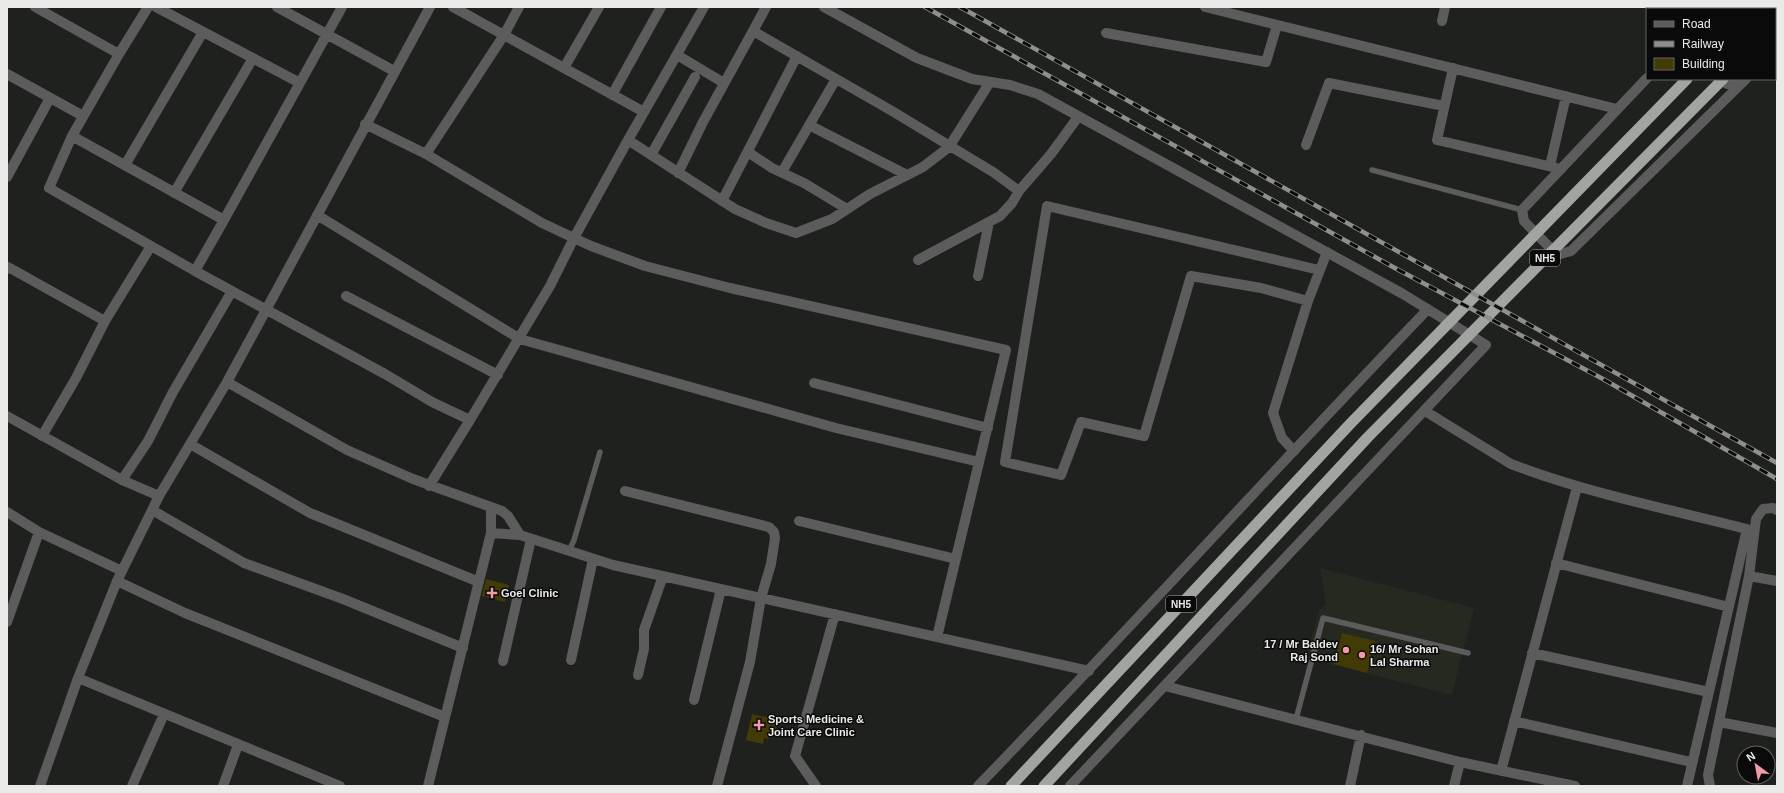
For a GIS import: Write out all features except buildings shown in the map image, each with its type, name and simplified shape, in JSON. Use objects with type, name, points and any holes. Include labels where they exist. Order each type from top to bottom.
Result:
[{"type":"highway","name":"NH5","points":[[1011,786],[1351,423],[1686,80]]},
{"type":"highway","name":"NH5","points":[[1044,786],[1368,437],[1722,80]]},
{"type":"street","points":[[35,7],[119,54]]},
{"type":"street","points":[[148,7],[72,136],[49,188],[195,271],[385,374],[432,402],[470,420]]},
{"type":"street","points":[[156,7],[300,83]]},
{"type":"street","points":[[195,271],[342,7]]},
{"type":"street","points":[[40,786],[78,678],[117,581],[159,496],[227,382],[365,124],[430,7]]},
{"type":"street","points":[[453,7],[644,112]]},
{"type":"street","points":[[426,154],[504,35],[519,7]]},
{"type":"street","points":[[564,68],[599,7]]},
{"type":"street","points":[[612,95],[661,7]]},
{"type":"street","points":[[678,173],[703,122],[766,7]]},
{"type":"street","points":[[824,7],[918,58],[972,79],[1010,84],[1038,94],[1327,252],[1428,309],[1486,345],[1070,786]]},
{"type":"street","points":[[1205,7],[1617,109],[1646,79]]},
{"type":"street","points":[[1442,21],[1445,7]]},
{"type":"street","points":[[280,8],[394,71]]},
{"type":"street","points":[[429,486],[520,339],[628,140],[677,55],[700,9]]},
{"type":"street","points":[[1106,33],[1266,62],[1276,25]]},
{"type":"street","points":[[753,31],[993,172],[1019,191]]},
{"type":"street","points":[[125,166],[203,32]]},
{"type":"street","points":[[677,55],[724,83]]},
{"type":"street","points":[[722,200],[797,56]]},
{"type":"street","points":[[174,193],[253,58]]},
{"type":"street","points":[[1453,68],[1437,140],[1561,169]]},
{"type":"street","points":[[7,74],[83,116]]},
{"type":"street","points":[[651,156],[695,77]]},
{"type":"street","points":[[782,172],[836,79]]},
{"type":"street","points":[[1646,79],[1522,210],[1524,221],[1557,255],[1571,251],[1745,81]]},
{"type":"street","points":[[1720,80],[1727,84],[1745,81]]},
{"type":"street","points":[[628,140],[722,200],[766,223],[796,233],[832,219],[870,194],[923,167],[949,147],[990,82]]},
{"type":"street","points":[[1306,145],[1329,83],[1444,106]]},
{"type":"street","points":[[1550,166],[1566,96]]},
{"type":"street","points":[[7,177],[50,98]]},
{"type":"street","points":[[918,260],[1000,216],[1019,191],[1051,154],[1078,117]]},
{"type":"street","points":[[365,124],[426,154],[542,223],[574,238],[653,268],[730,288],[1006,350],[937,637]]},
{"type":"street","points":[[809,125],[907,175]]},
{"type":"street","points":[[72,136],[224,220]]},
{"type":"street","points":[[748,152],[847,209]]},
{"type":"street","points":[[1308,301],[1261,288],[1191,276],[1144,436],[1081,422],[1061,475],[1005,462],[1047,206],[1319,270]]},
{"type":"street","points":[[317,215],[520,339],[836,428],[979,462]]},
{"type":"street","points":[[978,276],[989,222]]},
{"type":"street","points":[[42,436],[76,378],[105,321],[152,246]]},
{"type":"street","points":[[1294,450],[1282,438],[1273,413],[1308,301],[1327,252]]},
{"type":"street","points":[[7,269],[8,267],[54,291],[105,321]]},
{"type":"street","points":[[122,480],[148,441],[173,392],[232,291]]},
{"type":"street","points":[[346,296],[498,375]]},
{"type":"street","points":[[978,786],[1089,671],[1294,450],[1428,309]]},
{"type":"street","points":[[227,382],[347,450],[429,486],[502,511],[508,516],[520,535]]},
{"type":"street","points":[[814,383],[988,428]]},
{"type":"street","points":[[1425,411],[1511,464],[1577,487],[1747,529],[1691,762],[1687,786]]},
{"type":"street","points":[[7,416],[122,480],[159,496]]},
{"type":"street","points":[[190,444],[310,513],[479,582]]},
{"type":"street","points":[[1501,771],[1577,487]]},
{"type":"street","points":[[625,491],[769,527],[774,532],[775,538],[771,564],[761,598],[750,662],[717,786]]},
{"type":"street","points":[[428,786],[491,533],[491,507]]},
{"type":"street","points":[[1710,786],[1708,776],[1749,576],[1756,519],[1763,509],[1773,508],[1777,510]]},
{"type":"street","points":[[152,510],[244,563],[343,599],[463,648]]},
{"type":"street","points":[[7,512],[39,532],[122,571]]},
{"type":"street","points":[[800,521],[956,559]]},
{"type":"street","points":[[7,622],[10,601],[39,532]]},
{"type":"street","points":[[491,533],[520,535],[593,559],[663,576],[1089,671]]},
{"type":"street","points":[[503,661],[531,539]]},
{"type":"street","points":[[571,660],[593,559]]},
{"type":"street","points":[[1556,563],[1729,607]]},
{"type":"street","points":[[638,675],[644,649],[644,630],[663,576]]},
{"type":"street","points":[[1749,576],[1777,581]]},
{"type":"street","points":[[117,581],[185,613],[445,717]]},
{"type":"street","points":[[694,700],[721,589]]},
{"type":"street","points":[[816,786],[795,756],[835,614]]},
{"type":"street","points":[[1532,653],[1709,692]]},
{"type":"street","points":[[78,678],[330,784],[340,786]]},
{"type":"street","points":[[1165,686],[1361,735],[1460,762],[1575,786]]},
{"type":"street","points":[[132,786],[164,714]]},
{"type":"street","points":[[1514,721],[1691,762]]},
{"type":"street","points":[[1719,722],[1777,732]]},
{"type":"street","points":[[1350,786],[1361,735]]},
{"type":"street","points":[[223,786],[238,745]]},
{"type":"street","points":[[1454,786],[1460,762]]},
{"type":"lane","points":[[1372,170],[1522,210]]},
{"type":"lane","points":[[568,551],[574,540],[600,452]]},
{"type":"lane","points":[[1296,719],[1323,618],[1468,653]]},
{"type":"shaded area","points":[[1320,568],[1474,608],[1452,695],[1306,658],[1319,610],[1326,605]]},
{"type":"railway","points":[[925,7],[1393,267],[1603,379],[1777,479]]},
{"type":"railway","points":[[960,7],[1777,463]]},
{"type":"place","name":"Goel Clinic","points":[[492,593]]},
{"type":"place","name":"17 / Mr Baldev Raj Sond","points":[[1346,650]]},
{"type":"place","name":"16/ Mr Sohan Lal Sharma","points":[[1362,655]]},
{"type":"place","name":"Sports Medicine & Joint Care Clinic","points":[[759,725]]}]
